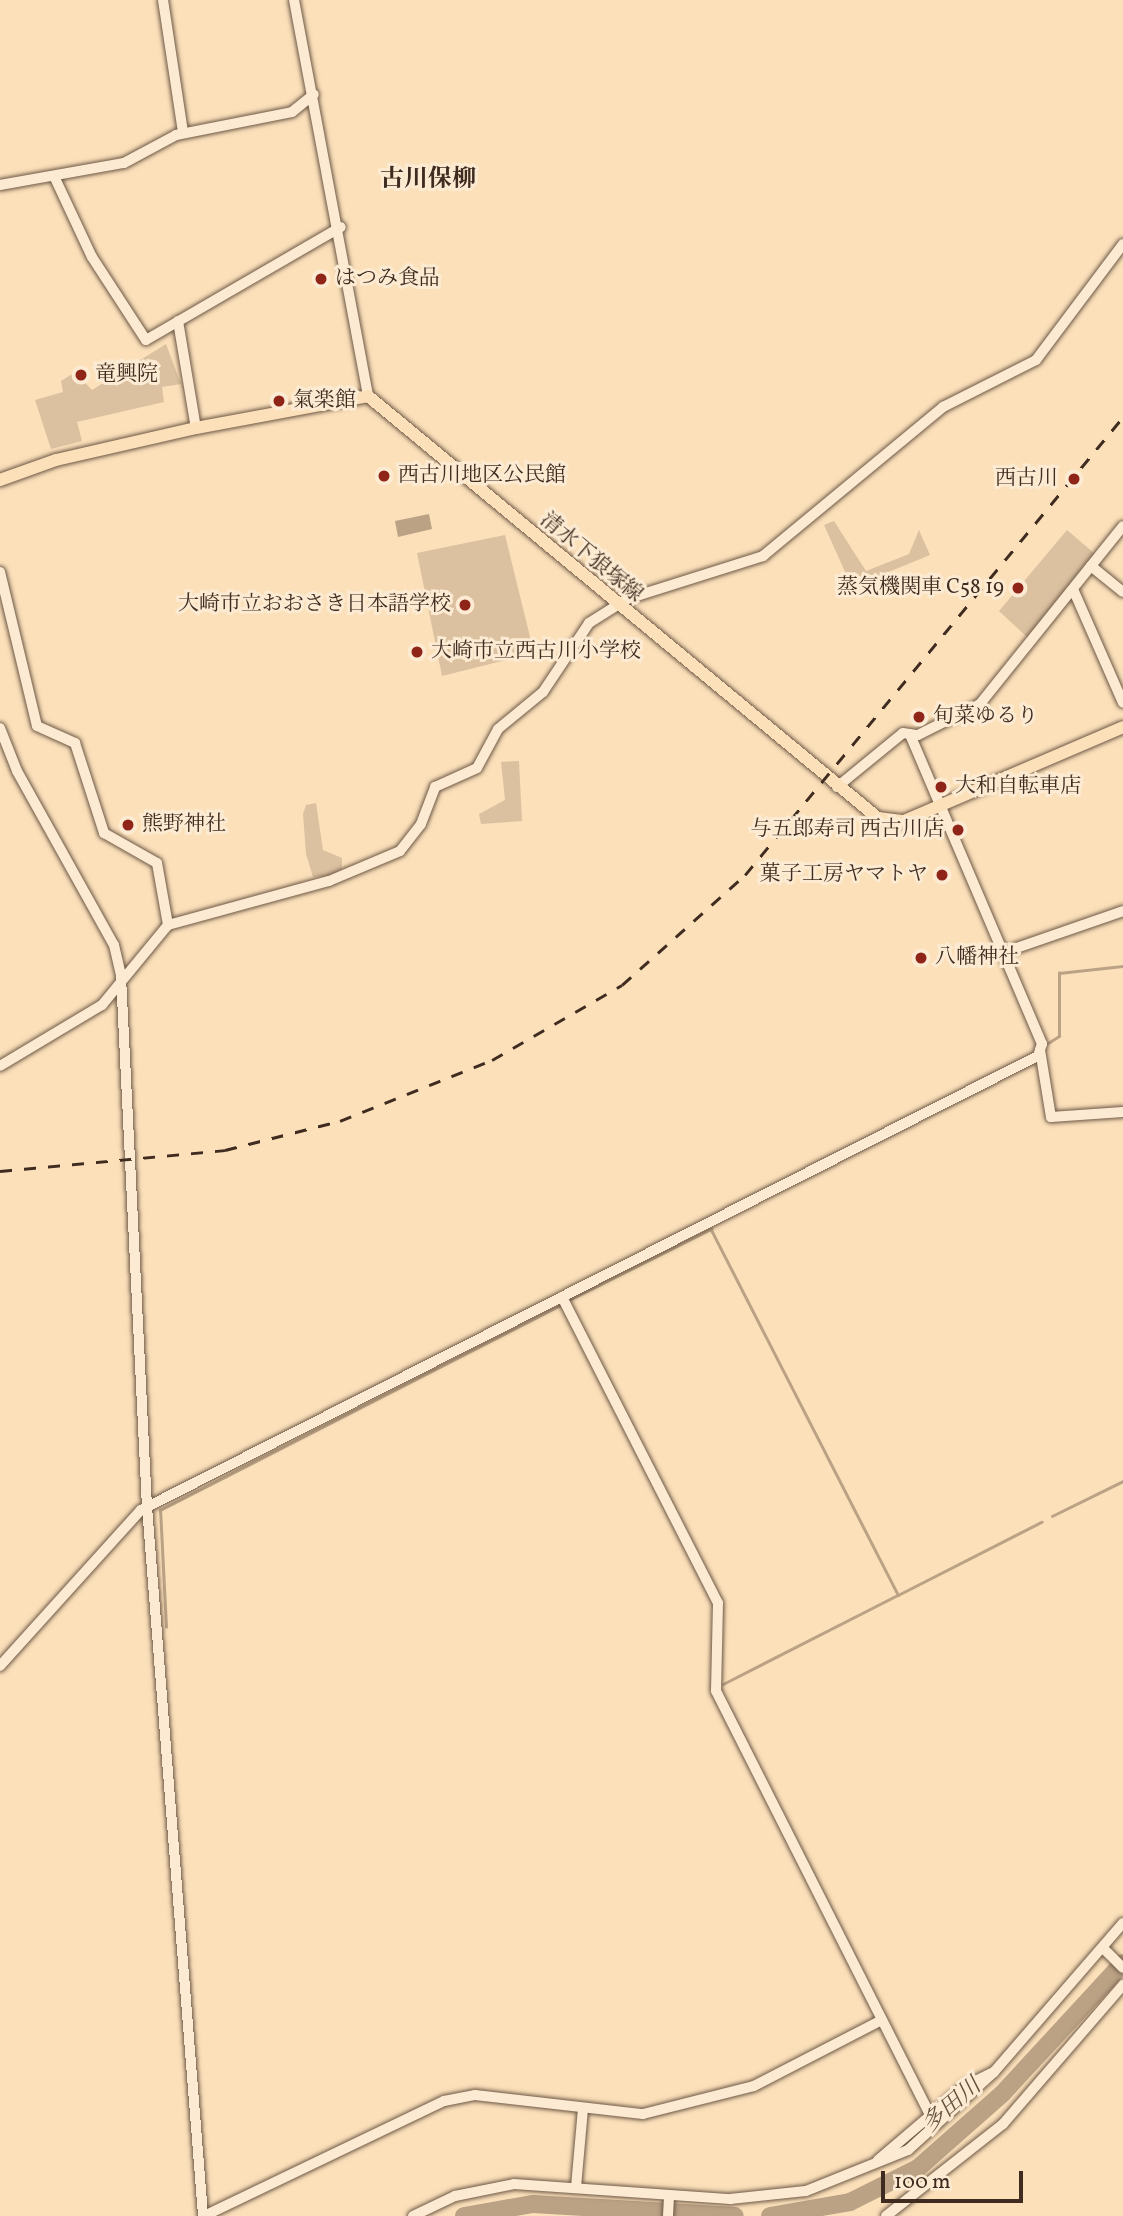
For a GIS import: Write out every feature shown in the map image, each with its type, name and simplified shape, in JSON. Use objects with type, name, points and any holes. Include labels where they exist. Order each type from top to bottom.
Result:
[{"type":"main road","points":[[0,480],[56,460],[196,428],[368,396]]},
{"type":"main road","name":"清水下狼塚線","points":[[368,396],[837,787],[888,821],[938,807],[1123,727]]},
{"type":"street","points":[[163,0],[183,133]]},
{"type":"street","points":[[294,0],[341,227],[368,396]]},
{"type":"street","points":[[0,185],[124,163],[183,133],[292,112],[314,94]]},
{"type":"street","points":[[54,176],[92,257],[146,340],[341,227]]},
{"type":"street","points":[[0,1066],[102,1005],[121,976],[167,925],[329,881],[400,851],[421,824],[435,787],[477,768],[498,729],[543,692],[581,630],[615,612],[616,604],[763,556],[943,407],[1036,360],[1123,244]]},
{"type":"street","points":[[178,321],[196,428]]},
{"type":"street","points":[[837,787],[853,769],[910,734],[980,704],[1123,526]]},
{"type":"street","points":[[1091,566],[1123,592]]},
{"type":"street","points":[[0,572],[37,726],[75,743],[104,833],[157,863],[167,925]]},
{"type":"street","points":[[1073,589],[1123,703]]},
{"type":"street","points":[[0,728],[17,771],[114,945],[121,976],[147,1507],[204,2216],[444,2101],[475,2095],[643,2114],[754,2086],[882,2020]]},
{"type":"street","points":[[910,734],[1040,1050],[1051,1117],[1123,1112]]},
{"type":"street","points":[[1002,953],[1123,911]]},
{"type":"street","points":[[0,1666],[147,1507],[562,1297],[1040,1050]]},
{"type":"street","points":[[562,1297],[718,1602],[716,1691],[930,2115]]},
{"type":"street","points":[[413,2216],[495,2186],[576,2187],[669,2200],[775,2198],[862,2172],[931,2134],[994,2072],[1105,1950],[1123,1923]]},
{"type":"street","points":[[1105,1950],[1123,1968]]},
{"type":"street","points":[[886,2216],[1003,2124],[1123,1985]]},
{"type":"street","points":[[862,2172],[930,2115],[994,2072]]},
{"type":"street","points":[[576,2187],[583,2109]]},
{"type":"street","points":[[668,2216],[669,2200]]},
{"type":"shaded area","points":[[166,344],[181,384],[162,387],[164,402],[77,422],[82,441],[51,449],[35,400],[63,392],[61,381],[75,372],[92,390]]},
{"type":"shaded area","points":[[429,514],[432,529],[398,537],[395,521]]},
{"type":"shaded area","points":[[834,521],[866,571],[909,554],[919,530],[930,555],[857,585],[846,574],[824,525]]},
{"type":"shaded area","points":[[1067,530],[1095,554],[1028,638],[999,611]]},
{"type":"shaded area","points":[[505,535],[534,653],[442,676],[417,553]]},
{"type":"shaded area","points":[[519,761],[522,821],[481,824],[479,814],[505,800],[501,762]]},
{"type":"shaded area","points":[[316,803],[323,850],[342,858],[342,869],[329,876],[313,877],[306,854],[303,814],[306,805]]},
{"type":"waterway","points":[[1048,1043],[1059,1036],[1059,973],[1123,966]]},
{"type":"waterway","points":[[571,1299],[711,1229],[898,1595],[1041,1522]]},
{"type":"waterway","points":[[166,1627],[160,1510],[560,1305]]},
{"type":"waterway","points":[[1052,1516],[1123,1481]]},
{"type":"waterway","points":[[723,1684],[898,1595]]},
{"type":"waterway","name":"多田川","points":[[770,2216],[850,2202],[918,2168],[1002,2094],[1123,1963]]},
{"type":"waterway","name":"多田川","points":[[464,2216],[533,2204],[735,2216]]},
{"type":"railway","points":[[0,1171],[225,1150],[340,1121],[492,1060],[622,985],[745,875],[1123,417]]},
{"type":"place","name":"はつみ食品","points":[[321,279]]},
{"type":"place","name":"竜興院","points":[[81,375]]},
{"type":"place","name":"氣楽館","points":[[279,401]]},
{"type":"place","name":"西古川地区公民館","points":[[384,476]]},
{"type":"place","name":"西古川","points":[[1074,479]]},
{"type":"place","name":"蒸気機関車 C58 19","points":[[1018,588]]},
{"type":"place","name":"大崎市立おおさき日本語学校","points":[[465,605]]},
{"type":"place","name":"大崎市立西古川小学校","points":[[417,652]]},
{"type":"place","name":"旬菜ゆるり","points":[[919,717]]},
{"type":"place","name":"大和自転車店","points":[[941,787]]},
{"type":"place","name":"熊野神社","points":[[128,825]]},
{"type":"place","name":"与五郎寿司 西古川店","points":[[958,830]]},
{"type":"place","name":"菓子工房ヤマトヤ","points":[[942,875]]},
{"type":"place","name":"八幡神社","points":[[921,958]]},
{"type":"district","name":"古川保柳","points":[[428,181]]}]
